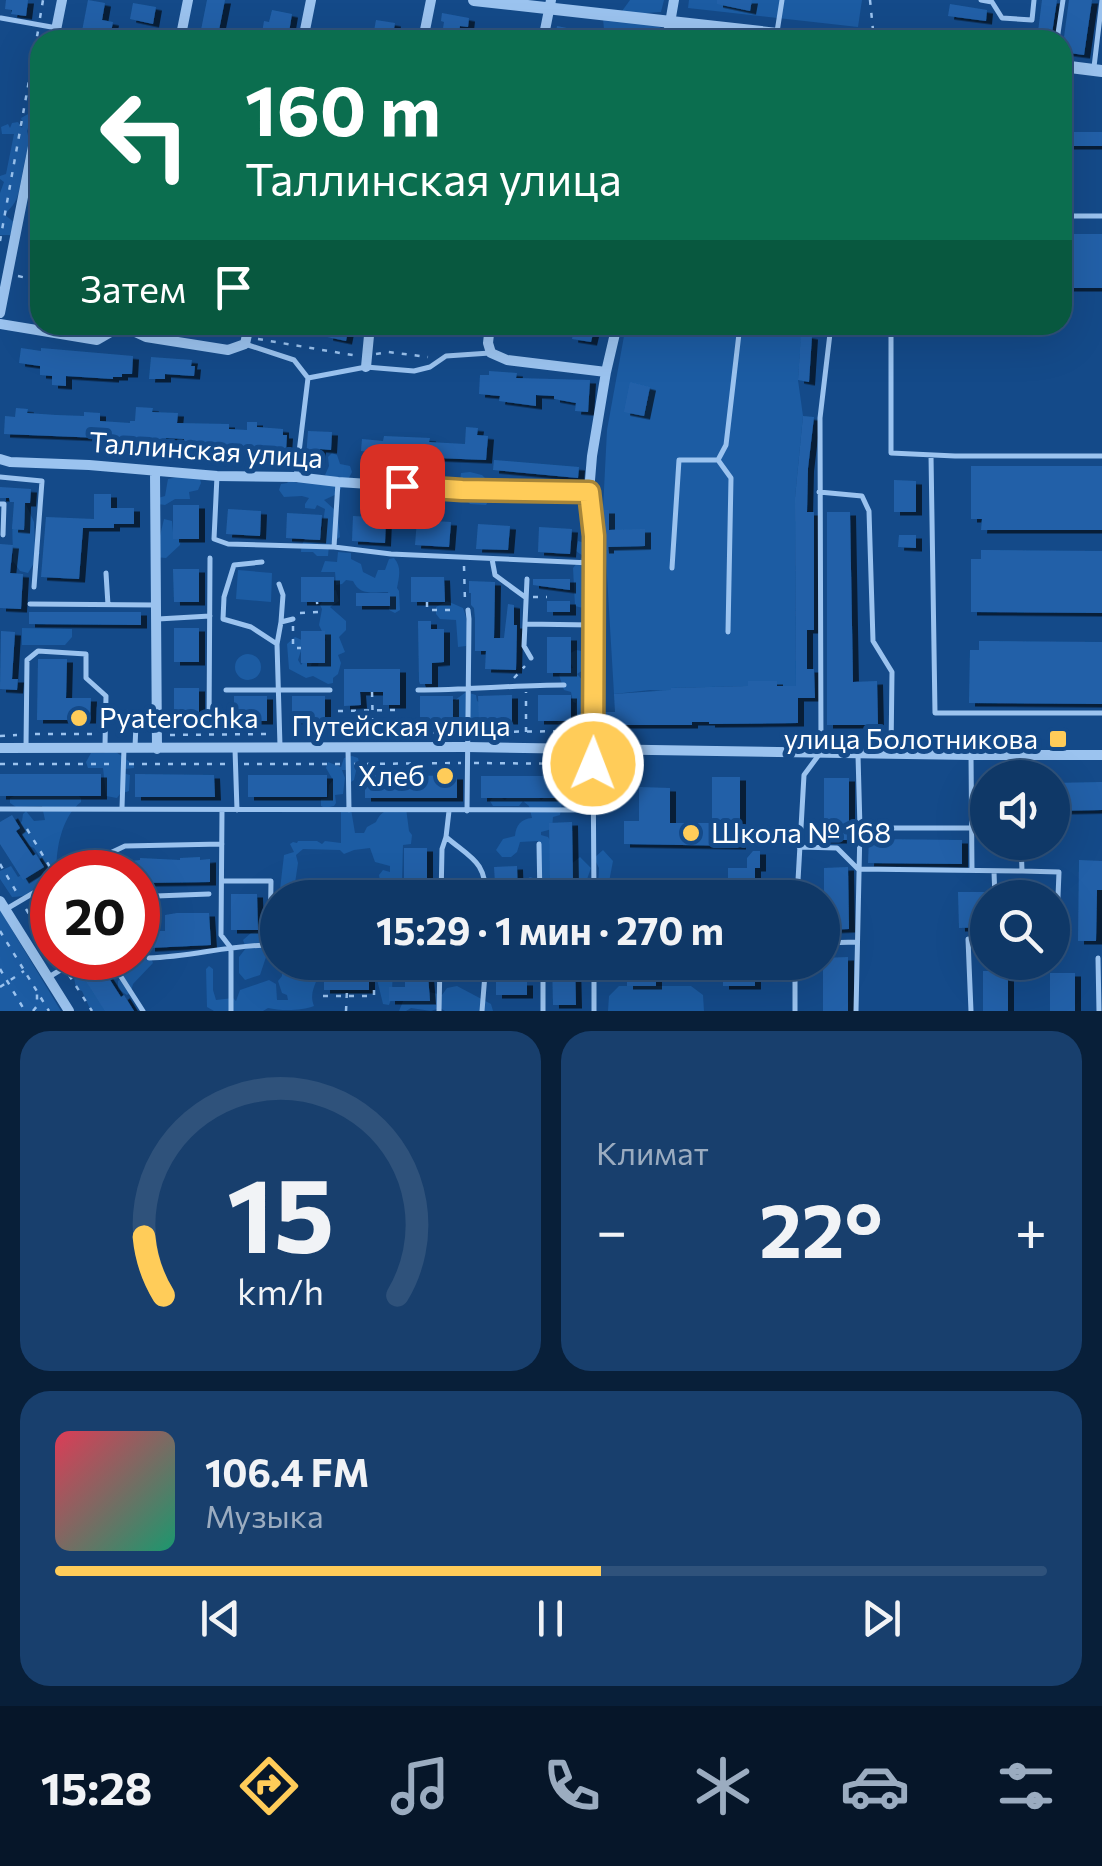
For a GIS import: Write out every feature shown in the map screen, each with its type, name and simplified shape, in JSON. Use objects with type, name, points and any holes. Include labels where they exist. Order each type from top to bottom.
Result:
[{"type":"street","points":[[57,30],[62,0]]},
{"type":"street","points":[[182,30],[188,0]]},
{"type":"street","points":[[304,30],[311,0]]},
{"type":"street","points":[[426,30],[431,0]]},
{"type":"street","points":[[474,0],[550,4],[727,30]]},
{"type":"street","points":[[669,30],[674,0]]},
{"type":"street","points":[[546,30],[550,4]]},
{"type":"street","points":[[1072,67],[1098,70]]},
{"type":"street","points":[[0,313],[4,275],[30,156]]},
{"type":"street","points":[[0,324],[30,329]]},
{"type":"street","points":[[67,335],[97,340],[107,335]]},
{"type":"street","points":[[142,335],[228,350],[247,335]]},
{"type":"street","points":[[367,362],[369,335]]},
{"type":"street","points":[[489,335],[490,353],[507,360],[606,372]]},
{"type":"street","points":[[594,750],[594,536],[589,492],[615,335]]},
{"type":"street","name":"Таллинская улица","points":[[0,459],[216,476],[589,492]]},
{"type":"street","points":[[155,472],[157,748]]},
{"type":"street","name":"Путейская улица","points":[[0,748],[467,746],[1102,754]]},
{"type":"street","points":[[2,905],[30,949]]},
{"type":"street","points":[[50,980],[70,1011]]},
{"type":"lane","points":[[777,30],[782,0]]},
{"type":"lane","points":[[981,0],[992,2],[1002,18],[1032,20],[1034,0]]},
{"type":"lane","points":[[1058,30],[1063,0]]},
{"type":"lane","points":[[1098,70],[1102,0]]},
{"type":"lane","points":[[2,18],[39,24],[49,30]]},
{"type":"lane","points":[[1072,216],[1102,216]]},
{"type":"lane","points":[[247,335],[294,360],[308,378],[296,477]]},
{"type":"lane","points":[[718,460],[726,445],[739,335]]},
{"type":"lane","points":[[798,880],[804,775],[821,752],[820,418],[830,335]]},
{"type":"lane","points":[[890,335],[892,453],[1102,456]]},
{"type":"lane","points":[[308,378],[367,362],[414,371],[430,367],[446,356],[490,353]]},
{"type":"lane","points":[[931,455],[935,713],[1102,713]]},
{"type":"lane","points":[[672,568],[680,460],[718,460]]},
{"type":"lane","points":[[718,460],[731,478],[728,632]]},
{"type":"lane","points":[[216,476],[214,539],[228,544],[594,564]]},
{"type":"lane","points":[[0,478],[42,482],[34,587]]},
{"type":"lane","points":[[334,548],[338,482]]},
{"type":"lane","points":[[432,506],[434,488]]},
{"type":"lane","points":[[819,492],[862,496],[869,510],[873,642],[892,672],[891,754]]},
{"type":"lane","points":[[0,504],[4,504],[3,536]]},
{"type":"lane","points":[[209,727],[210,558]]},
{"type":"lane","points":[[492,559],[494,575],[526,597]]},
{"type":"lane","points":[[262,562],[234,565],[224,597],[223,619],[251,627],[277,644]]},
{"type":"lane","points":[[106,574],[108,604]]},
{"type":"lane","points":[[528,579],[524,646],[531,658]]},
{"type":"lane","points":[[280,584],[280,749]]},
{"type":"lane","points":[[30,604],[158,605]]},
{"type":"lane","points":[[467,811],[468,610]]},
{"type":"lane","points":[[158,619],[210,616]]},
{"type":"lane","points":[[281,622],[293,619]]},
{"type":"lane","points":[[525,624],[594,626]]},
{"type":"lane","points":[[26,748],[27,660],[38,652],[86,654],[86,678],[106,696],[106,748]]},
{"type":"lane","points":[[418,690],[564,685]]},
{"type":"lane","points":[[226,690],[330,690]]},
{"type":"lane","points":[[122,808],[123,764],[136,724],[128,712]]},
{"type":"lane","points":[[348,748],[349,811]]},
{"type":"lane","points":[[235,749],[237,810]]},
{"type":"lane","points":[[594,750],[594,880]]},
{"type":"lane","points":[[856,1011],[858,752]]},
{"type":"lane","points":[[970,755],[970,760]]},
{"type":"lane","points":[[1020,755],[1020,760]]},
{"type":"lane","points":[[0,808],[592,810]]},
{"type":"lane","points":[[222,810],[221,935],[231,948],[231,1011]]},
{"type":"lane","points":[[441,880],[449,811]]},
{"type":"lane","points":[[860,828],[970,828]]},
{"type":"lane","points":[[446,837],[478,864],[486,880]]},
{"type":"lane","points":[[117,850],[125,846],[222,844]]},
{"type":"lane","points":[[539,844],[540,880]]},
{"type":"lane","points":[[799,847],[837,848],[858,869],[1058,872],[1058,880]]},
{"type":"lane","points":[[972,860],[972,870]]},
{"type":"lane","points":[[1022,860],[1022,871]]},
{"type":"lane","points":[[994,872],[994,880]]},
{"type":"lane","points":[[160,957],[270,944],[271,881],[222,881]]},
{"type":"lane","points":[[2,905],[30,892]]},
{"type":"lane","points":[[160,896],[209,894]]},
{"type":"lane","points":[[970,938],[971,1011]]},
{"type":"lane","points":[[840,942],[857,942]]},
{"type":"lane","points":[[1098,958],[1099,1011]]},
{"type":"lane","points":[[123,980],[142,1011]]},
{"type":"lane","points":[[439,1011],[440,980]]},
{"type":"lane","points":[[482,1011],[485,980]]},
{"type":"lane","points":[[543,980],[543,1011]]},
{"type":"lane","points":[[594,980],[594,1011]]},
{"type":"lane","points":[[795,1011],[796,980]]},
{"type":"path","points":[[38,30],[43,0]]},
{"type":"path","points":[[870,0],[873,30]]},
{"type":"path","points":[[0,241],[30,74]]},
{"type":"path","points":[[4,275],[30,279]]},
{"type":"path","points":[[247,335],[367,362],[388,352],[446,356]]},
{"type":"path","points":[[427,602],[427,610],[468,610],[464,599],[464,558]]},
{"type":"path","points":[[526,597],[547,596]]},
{"type":"path","points":[[301,648],[293,648],[295,613],[318,612],[318,602]]},
{"type":"path","points":[[507,685],[531,658]]},
{"type":"path","points":[[526,685],[526,732]]},
{"type":"path","points":[[372,692],[372,733]]},
{"type":"path","points":[[338,711],[396,710]]},
{"type":"path","points":[[0,736],[106,734]]},
{"type":"path","points":[[158,736],[338,734]]},
{"type":"path","points":[[0,764],[593,764]]},
{"type":"path","points":[[27,829],[40,850]]},
{"type":"path","points":[[0,931],[49,1011]]},
{"type":"path","points":[[0,969],[25,1011]]},
{"type":"path","points":[[0,987],[24,971]]},
{"type":"path","points":[[72,980],[92,1011]]},
{"type":"path","points":[[322,996],[374,996],[374,980]]},
{"type":"path","points":[[346,1011],[347,990]]},
{"type":"path","points":[[33,1011],[37,991]]},
{"type":"shaded area","points":[[630,0],[664,0],[661,12],[646,13],[662,26],[658,30],[605,30],[603,19],[617,18]]},
{"type":"shaded area","points":[[689,0],[862,0],[858,27],[688,8]]},
{"type":"shaded area","points":[[30,113],[30,144],[19,191],[5,215],[15,223],[10,235],[0,235],[0,193],[4,182],[0,176],[6,174],[14,134],[2,134],[1,127],[8,124],[10,128],[18,122],[22,128],[21,118]]},
{"type":"shaded area","points":[[624,335],[801,335],[798,380],[803,416],[795,498],[796,686],[749,681],[748,686],[614,694],[603,509],[607,430]]},
{"type":"shaded area","points":[[332,453],[352,472],[339,493],[324,500],[335,510],[333,517],[338,518],[340,537],[329,545],[328,556],[317,556],[301,552],[307,537],[322,530],[325,509],[317,505],[315,509],[305,508],[309,498],[284,497],[279,490],[281,484],[291,479],[297,483],[303,475],[331,479],[325,475]]},
{"type":"shaded area","points":[[470,472],[489,482],[486,505],[470,504],[464,497],[472,488],[460,483],[461,473]]},
{"type":"shaded area","points":[[168,479],[200,479],[198,490],[189,492],[190,499],[158,504],[158,498],[165,496]]},
{"type":"shaded area","points":[[24,500],[34,522],[35,547],[40,553],[28,573],[20,571],[13,561],[13,521]]},
{"type":"shaded area","points":[[164,519],[172,521],[173,532],[181,534],[180,545],[166,558],[155,557]]},
{"type":"shaded area","points":[[578,541],[592,545],[586,558],[591,604],[587,609],[575,606],[573,568],[583,556],[576,551]]},
{"type":"shaded area","points":[[338,552],[351,553],[351,559],[361,564],[363,572],[375,578],[378,570],[385,570],[389,559],[394,558],[399,569],[400,610],[389,610],[388,592],[363,591],[346,580],[336,585],[335,572],[321,572],[325,561],[337,562]]},
{"type":"shaded area","points":[[238,570],[272,573],[271,602],[236,599]]},
{"type":"shaded area","points":[[336,590],[339,601],[330,607],[346,621],[346,630],[339,637],[345,652],[338,655],[338,674],[328,684],[289,669],[287,644],[295,637],[304,641],[298,660],[301,665],[308,656],[313,659],[311,666],[318,666],[326,640],[319,625],[320,605],[330,591]]},
{"type":"shaded area","points":[[447,601],[463,608],[468,627],[466,646],[458,647],[456,620],[440,619],[436,614],[436,607]]},
{"type":"shaded area","points":[[22,628],[72,629],[72,637],[65,645],[22,645]]},
{"type":"shaded area","points":[[582,651],[588,667],[577,674],[589,692],[586,712],[591,718],[590,725],[563,728],[557,723],[565,715],[575,716],[576,703],[571,692],[564,690],[559,675],[573,668],[567,655]]},
{"type":"shaded area","points":[[248,654],[257,658],[261,667],[257,676],[248,680],[239,676],[235,667],[239,658]]},
{"type":"shaded area","points":[[466,692],[476,695],[482,704],[475,730],[448,728],[454,715],[451,703]]},
{"type":"shaded area","points":[[109,751],[134,765],[123,773],[130,775],[129,791],[117,798],[106,796],[103,768],[88,768],[86,762],[91,753]]},
{"type":"shaded area","points":[[344,758],[358,758],[360,767],[354,780],[351,782],[346,770],[342,770],[343,794],[335,795],[334,806],[321,806],[321,799],[328,798],[333,780],[326,768],[328,762],[341,767]]},
{"type":"shaded area","points":[[513,791],[533,791],[541,800],[548,795],[562,803],[560,815],[553,817],[552,829],[541,835],[548,837],[569,880],[525,880],[541,876],[538,841],[520,842],[511,857],[502,857],[496,850],[503,839],[515,836],[520,823],[532,818],[523,801],[519,806],[493,806],[490,801],[496,794],[505,800]]},
{"type":"shaded area","points":[[76,793],[81,798],[69,816],[58,850],[35,850],[29,846],[17,827],[23,814],[26,811],[34,821],[45,820],[42,806],[16,807],[10,803],[10,798],[18,794]]},
{"type":"shaded area","points":[[341,808],[351,809],[355,833],[364,833],[384,812],[406,808],[412,835],[411,844],[403,845],[402,880],[380,880],[379,875],[383,870],[390,872],[390,866],[375,862],[370,848],[344,854],[340,850],[303,849],[296,855],[296,880],[281,880],[284,855],[294,852],[290,844],[293,842],[341,843]]},
{"type":"shaded area","points":[[603,850],[613,861],[609,880],[598,880],[594,858]]},
{"type":"shaded area","points":[[580,857],[591,868],[587,880],[574,880],[571,876],[570,865]]},
{"type":"shaded area","points":[[11,866],[18,877],[30,871],[30,892],[12,897],[0,879],[0,871]]},
{"type":"shaded area","points":[[0,910],[30,960],[30,980],[42,980],[61,1011],[0,1011]]},
{"type":"shaded area","points":[[260,931],[260,975],[245,980],[239,973],[239,957],[246,948],[243,940]]},
{"type":"shaded area","points":[[209,966],[213,969],[216,1000],[236,1001],[240,990],[269,980],[276,984],[277,1000],[288,1000],[278,981],[317,980],[312,994],[314,1006],[263,1011],[214,1011],[207,1007]]},
{"type":"shaded area","points":[[74,980],[88,980],[105,1011],[91,1011],[82,991],[76,989]]},
{"type":"shaded area","points":[[137,980],[127,995],[118,989],[118,981]]},
{"type":"shaded area","points":[[377,980],[393,980],[389,1005],[383,1004]]},
{"type":"shaded area","points":[[457,986],[491,1004],[493,1011],[399,1011],[406,994],[421,990],[442,995],[447,988]]},
{"type":"shaded area","points":[[619,986],[691,986],[703,995],[704,1011],[608,1011],[609,996]]},
{"type":"building","points":[[6,0],[28,0],[26,16],[11,14],[12,10],[5,9]]},
{"type":"building","points":[[88,0],[105,3],[102,20],[113,22],[111,30],[82,30]]},
{"type":"building","points":[[207,0],[225,0],[219,30],[201,30]]},
{"type":"building","points":[[717,0],[752,0],[750,11],[717,4]]},
{"type":"building","points":[[1042,0],[1057,0],[1052,30],[1038,30]]},
{"type":"building","points":[[1069,0],[1092,0],[1084,55],[1072,53],[1072,30],[1065,30]]},
{"type":"building","points":[[133,3],[156,7],[153,24],[130,19]]},
{"type":"building","points":[[950,4],[987,10],[986,21],[948,16]]},
{"type":"building","points":[[272,10],[292,14],[289,30],[262,30],[264,21],[269,22]]},
{"type":"building","points":[[442,13],[469,18],[468,27],[460,26],[459,30],[443,30]]},
{"type":"building","points":[[376,20],[395,23],[394,30],[374,30]]},
{"type":"building","points":[[1072,132],[1102,132],[1102,146],[1072,146]]},
{"type":"building","points":[[1072,234],[1102,234],[1102,288],[1072,288]]},
{"type":"building","points":[[327,335],[347,335],[346,341]]},
{"type":"building","points":[[573,335],[593,335],[591,342],[572,339]]},
{"type":"building","points":[[801,335],[812,336],[809,382],[798,380]]},
{"type":"building","points":[[21,348],[133,356],[132,374],[113,379],[66,376],[66,386],[52,385],[52,376],[40,375],[40,366],[19,363]]},
{"type":"building","points":[[151,357],[192,360],[194,376],[165,374],[165,379],[149,379]]},
{"type":"building","points":[[489,371],[517,373],[516,378],[590,380],[588,412],[575,411],[576,403],[554,396],[536,395],[536,406],[479,394],[480,375],[489,375]]},
{"type":"building","points":[[630,382],[650,387],[644,416],[624,412]]},
{"type":"building","points":[[136,407],[178,413],[177,423],[229,424],[229,429],[247,430],[247,422],[257,422],[257,427],[283,429],[283,435],[287,435],[286,450],[166,438],[166,443],[134,439],[133,449],[125,448],[125,439],[4,434],[5,416],[15,417],[16,408],[28,409],[27,413],[56,415],[100,413],[100,421],[130,423],[135,421]]},
{"type":"building","points":[[803,416],[814,417],[807,512],[814,512],[814,630],[807,630],[807,669],[814,669],[815,698],[798,698],[798,723],[602,725],[602,712],[615,712],[614,694],[748,686],[748,681],[777,681],[777,686],[796,686],[795,498]]},
{"type":"building","points":[[466,427],[478,428],[477,435],[488,436],[486,460],[361,451],[362,439],[383,441],[384,436],[465,444]]},
{"type":"building","points":[[308,431],[332,432],[331,450],[320,449],[319,460],[306,459]]},
{"type":"building","points":[[494,460],[579,467],[578,478],[493,470]]},
{"type":"building","points":[[971,466],[1102,466],[1102,530],[981,530],[982,519],[971,519]]},
{"type":"building","points":[[894,480],[916,481],[916,512],[894,512]]},
{"type":"building","points":[[0,487],[31,489],[30,503],[25,503],[24,530],[12,529],[14,502],[0,498]]},
{"type":"building","points":[[94,494],[111,494],[111,508],[134,508],[134,524],[83,528],[79,579],[41,577],[46,517],[94,519]]},
{"type":"building","points":[[173,505],[199,505],[199,539],[173,539]]},
{"type":"building","points":[[228,509],[261,511],[260,536],[226,534]]},
{"type":"building","points":[[600,510],[609,510],[609,530],[645,529],[645,546],[603,550]]},
{"type":"building","points":[[827,512],[850,512],[853,682],[877,681],[878,725],[827,725]]},
{"type":"building","points":[[287,513],[322,515],[320,540],[286,538]]},
{"type":"building","points":[[353,516],[386,518],[385,543],[352,541]]},
{"type":"building","points":[[417,520],[451,522],[449,547],[415,545]]},
{"type":"building","points":[[478,524],[510,526],[508,550],[476,549]]},
{"type":"building","points":[[539,527],[572,529],[570,554],[538,552]]},
{"type":"building","points":[[899,535],[916,535],[916,548],[898,547]]},
{"type":"building","points":[[0,544],[13,545],[10,573],[23,574],[21,609],[0,608]]},
{"type":"building","points":[[981,550],[1102,551],[1102,613],[971,612],[971,559],[981,559]]},
{"type":"building","points":[[173,569],[199,569],[199,602],[174,602]]},
{"type":"building","points":[[301,577],[334,577],[334,602],[301,602]]},
{"type":"building","points":[[411,577],[444,577],[445,602],[411,602]]},
{"type":"building","points":[[533,579],[570,579],[570,590],[533,585]]},
{"type":"building","points":[[469,581],[495,582],[494,638],[504,638],[508,604],[514,605],[516,670],[485,669],[486,651],[475,651]]},
{"type":"building","points":[[356,593],[390,593],[390,606],[356,606]]},
{"type":"building","points":[[547,601],[570,601],[570,612],[547,612]]},
{"type":"building","points":[[29,612],[141,612],[141,625],[29,624]]},
{"type":"building","points":[[418,621],[431,621],[431,629],[444,629],[444,662],[432,663],[432,684],[419,681]]},
{"type":"building","points":[[174,628],[199,628],[199,662],[174,662]]},
{"type":"building","points":[[1,631],[15,632],[12,679],[18,679],[17,690],[0,689]]},
{"type":"building","points":[[301,631],[325,631],[325,663],[301,663]]},
{"type":"building","points":[[547,637],[571,637],[571,673],[547,673]]},
{"type":"building","points":[[979,641],[1102,642],[1102,704],[969,703],[970,650],[979,650]]},
{"type":"building","points":[[38,659],[67,659],[66,698],[91,698],[90,720],[37,720]]},
{"type":"building","points":[[344,669],[400,669],[400,705],[383,705],[383,692],[360,692],[361,705],[344,706]]},
{"type":"building","points":[[174,688],[199,688],[199,721],[174,721]]},
{"type":"building","points":[[512,695],[512,721],[479,721],[478,696]]},
{"type":"building","points":[[538,695],[571,695],[571,721],[538,721]]},
{"type":"building","points":[[234,696],[267,696],[267,721],[234,721]]},
{"type":"building","points":[[292,696],[325,696],[325,721],[292,721]]},
{"type":"building","points":[[420,696],[453,696],[453,721],[420,721]]},
{"type":"building","points":[[0,774],[101,774],[101,796],[0,796]]},
{"type":"building","points":[[135,774],[214,775],[215,797],[135,797]]},
{"type":"building","points":[[248,775],[327,775],[327,797],[248,797]]},
{"type":"building","points":[[365,775],[457,776],[457,798],[365,798]]},
{"type":"building","points":[[481,776],[572,776],[572,798],[481,798]]},
{"type":"building","points":[[712,777],[740,777],[740,846],[624,844],[624,821],[639,821],[639,787],[670,788],[670,823],[712,823]]},
{"type":"building","points":[[824,778],[849,778],[849,840],[824,840]]},
{"type":"building","points":[[1102,782],[1102,810],[1070,811],[1070,783]]},
{"type":"building","points":[[12,815],[20,828],[16,831],[30,852],[30,876],[23,880],[0,844],[0,822]]},
{"type":"building","points":[[572,822],[573,880],[550,880],[549,823]]},
{"type":"building","points":[[869,839],[962,840],[962,864],[868,863]]},
{"type":"building","points":[[404,848],[427,848],[427,880],[404,880]]},
{"type":"building","points":[[753,851],[760,851],[760,868],[747,868],[747,858]]},
{"type":"building","points":[[160,859],[210,859],[210,882],[160,883]]},
{"type":"building","points":[[1079,860],[1102,861],[1096,941],[1078,941]]},
{"type":"building","points":[[517,866],[517,880],[495,880],[494,867]]},
{"type":"building","points":[[848,867],[849,929],[840,929],[840,880],[824,880],[824,868]]},
{"type":"building","points":[[728,868],[755,868],[755,880],[728,880]]},
{"type":"building","points":[[958,892],[970,892],[970,928],[959,928]]},
{"type":"building","points":[[231,894],[257,894],[258,930],[231,930]]},
{"type":"building","points":[[209,913],[211,945],[160,947],[165,915]]},
{"type":"building","points":[[840,957],[848,957],[848,1011],[823,1011],[823,980],[840,980]]},
{"type":"building","points":[[1070,973],[1075,973],[1075,1011],[1050,1011],[1050,980],[1070,980]]},
{"type":"building","points":[[85,980],[110,980],[134,1011],[105,1011]]},
{"type":"building","points":[[324,980],[369,980],[369,990],[324,990]]},
{"type":"building","points":[[405,980],[428,980],[430,1001],[389,1001],[389,987],[405,987]]},
{"type":"building","points":[[552,980],[575,980],[576,1005],[553,1005]]},
{"type":"building","points":[[627,980],[656,980],[656,986],[627,986]]},
{"type":"building","points":[[723,980],[755,980],[755,986],[723,986]]},
{"type":"building","points":[[983,980],[1008,980],[1008,1011],[983,1011]]},
{"type":"building","points":[[496,982],[527,982],[527,995],[496,995]]},
{"type":"place","name":"Pyaterochka","points":[[79,718]]},
{"type":"place","name":"улица Болотникова","points":[[1058,739]]},
{"type":"place","name":"Хлеб","points":[[445,776]]},
{"type":"place","name":"Школа № 168","points":[[691,833]]},
{"type":"route","points":[[402,486],[589,492],[594,536],[593,764]]}]
